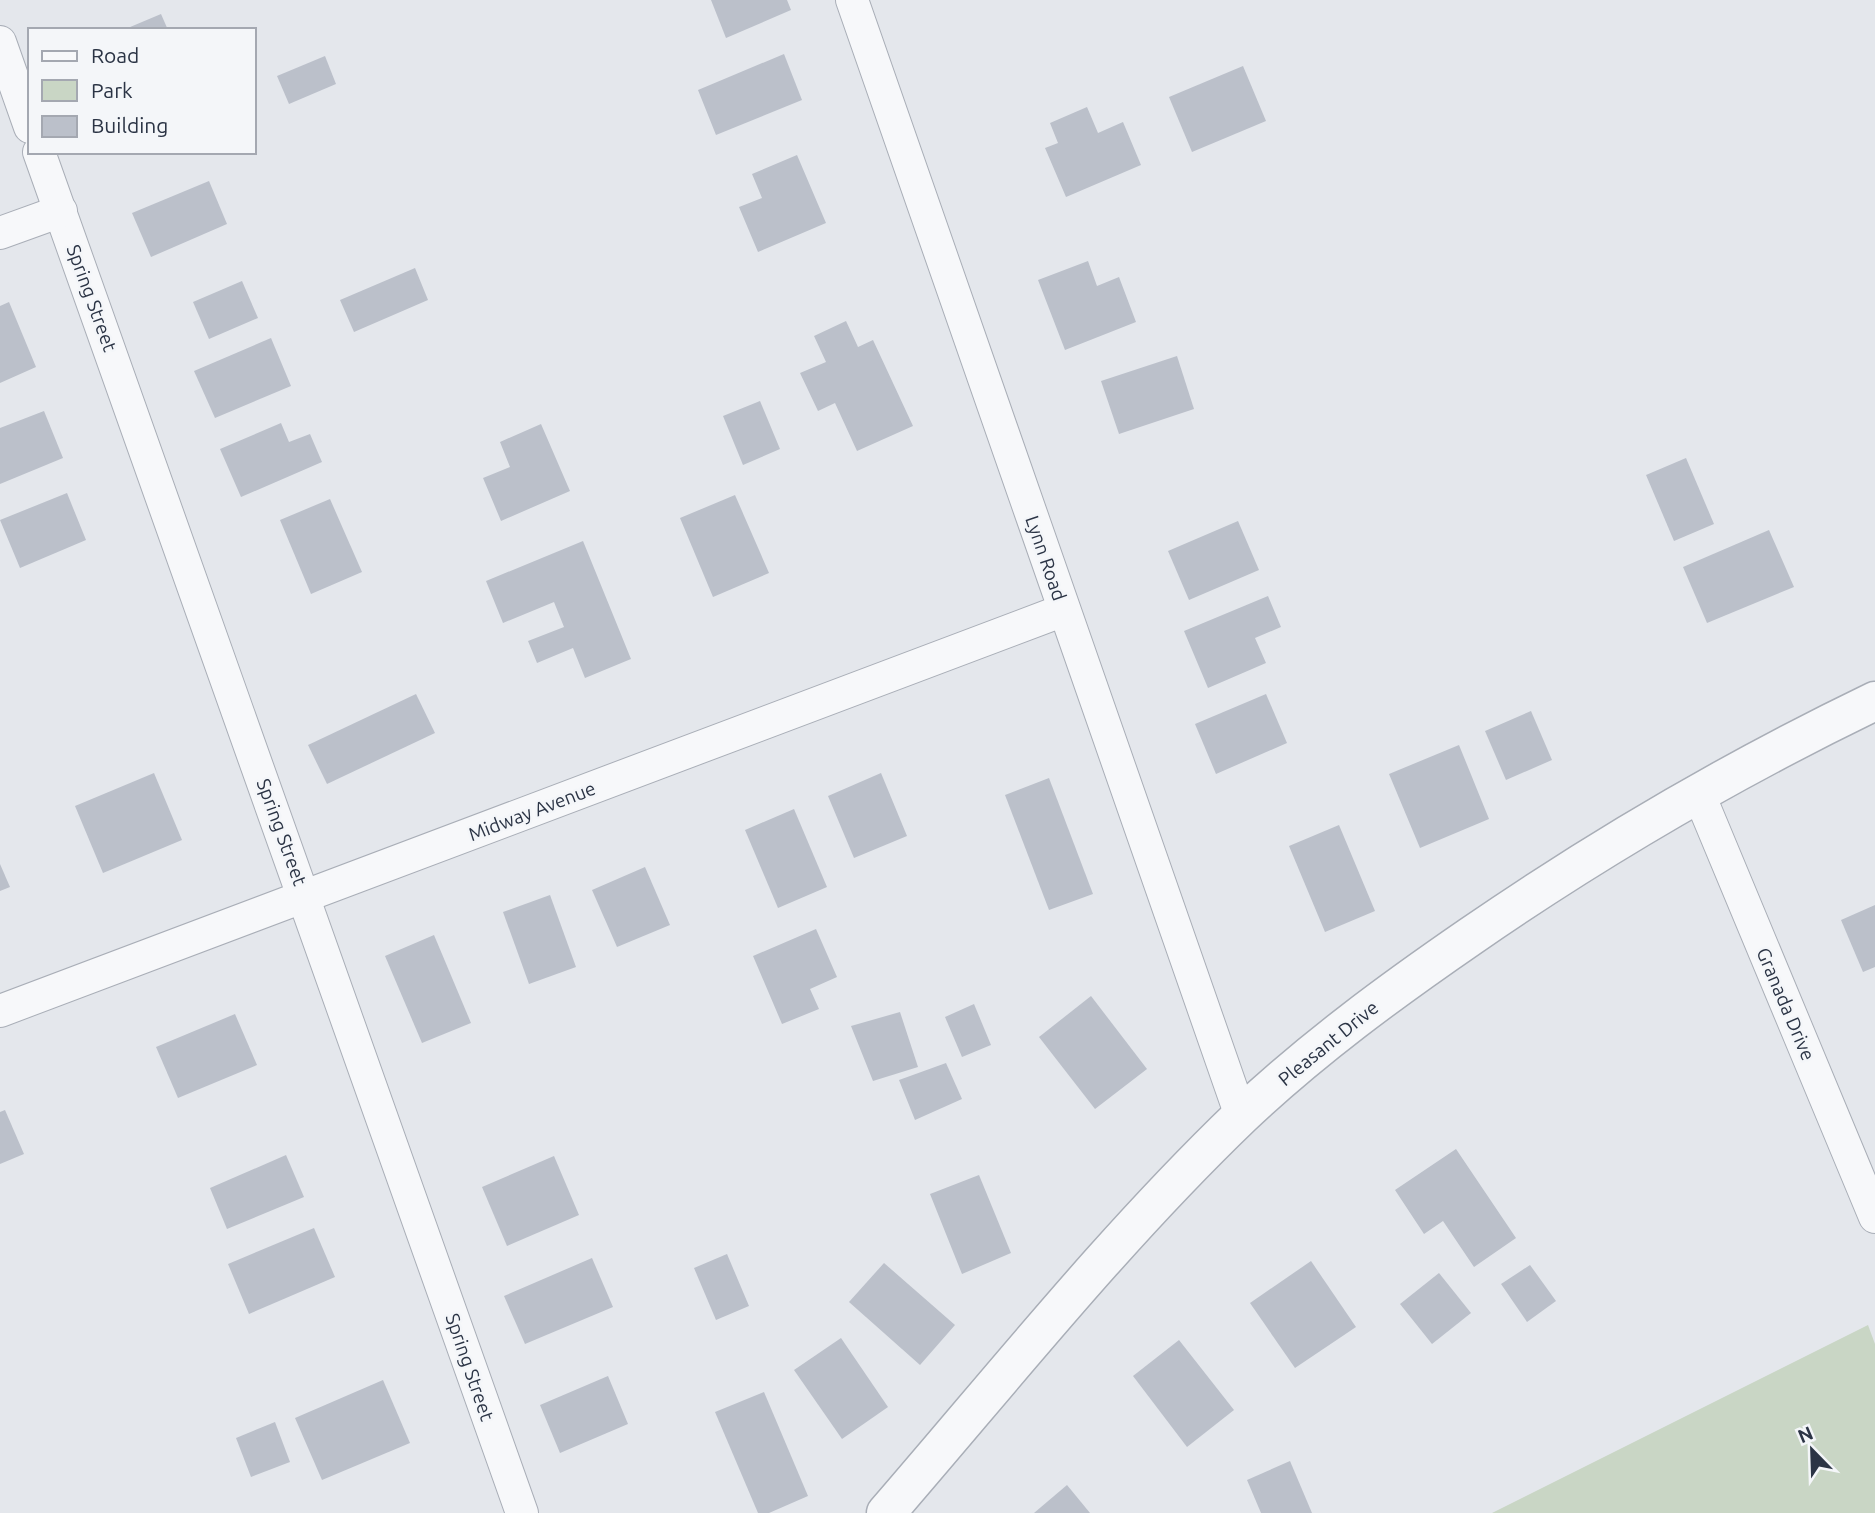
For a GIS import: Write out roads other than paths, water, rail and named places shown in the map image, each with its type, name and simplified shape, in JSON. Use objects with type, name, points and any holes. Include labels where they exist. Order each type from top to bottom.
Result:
[{"type":"street","name":"Lynn Road","points":[[852,0],[1241,1116]]},
{"type":"street","points":[[0,42],[28,121]]},
{"type":"street","name":"Spring Street","points":[[40,154],[522,1513]]},
{"type":"street","points":[[0,233],[61,211]]},
{"type":"street","name":"Midway Avenue","points":[[0,1011],[1064,610]]},
{"type":"street","name":"Pleasant Drive","points":[[886,1513],[1122,1242],[1241,1116],[1297,1066],[1432,963],[1605,847],[1698,792],[1875,701]]},
{"type":"street","name":"Granada Drive","points":[[1698,792],[1875,1217]]}]
